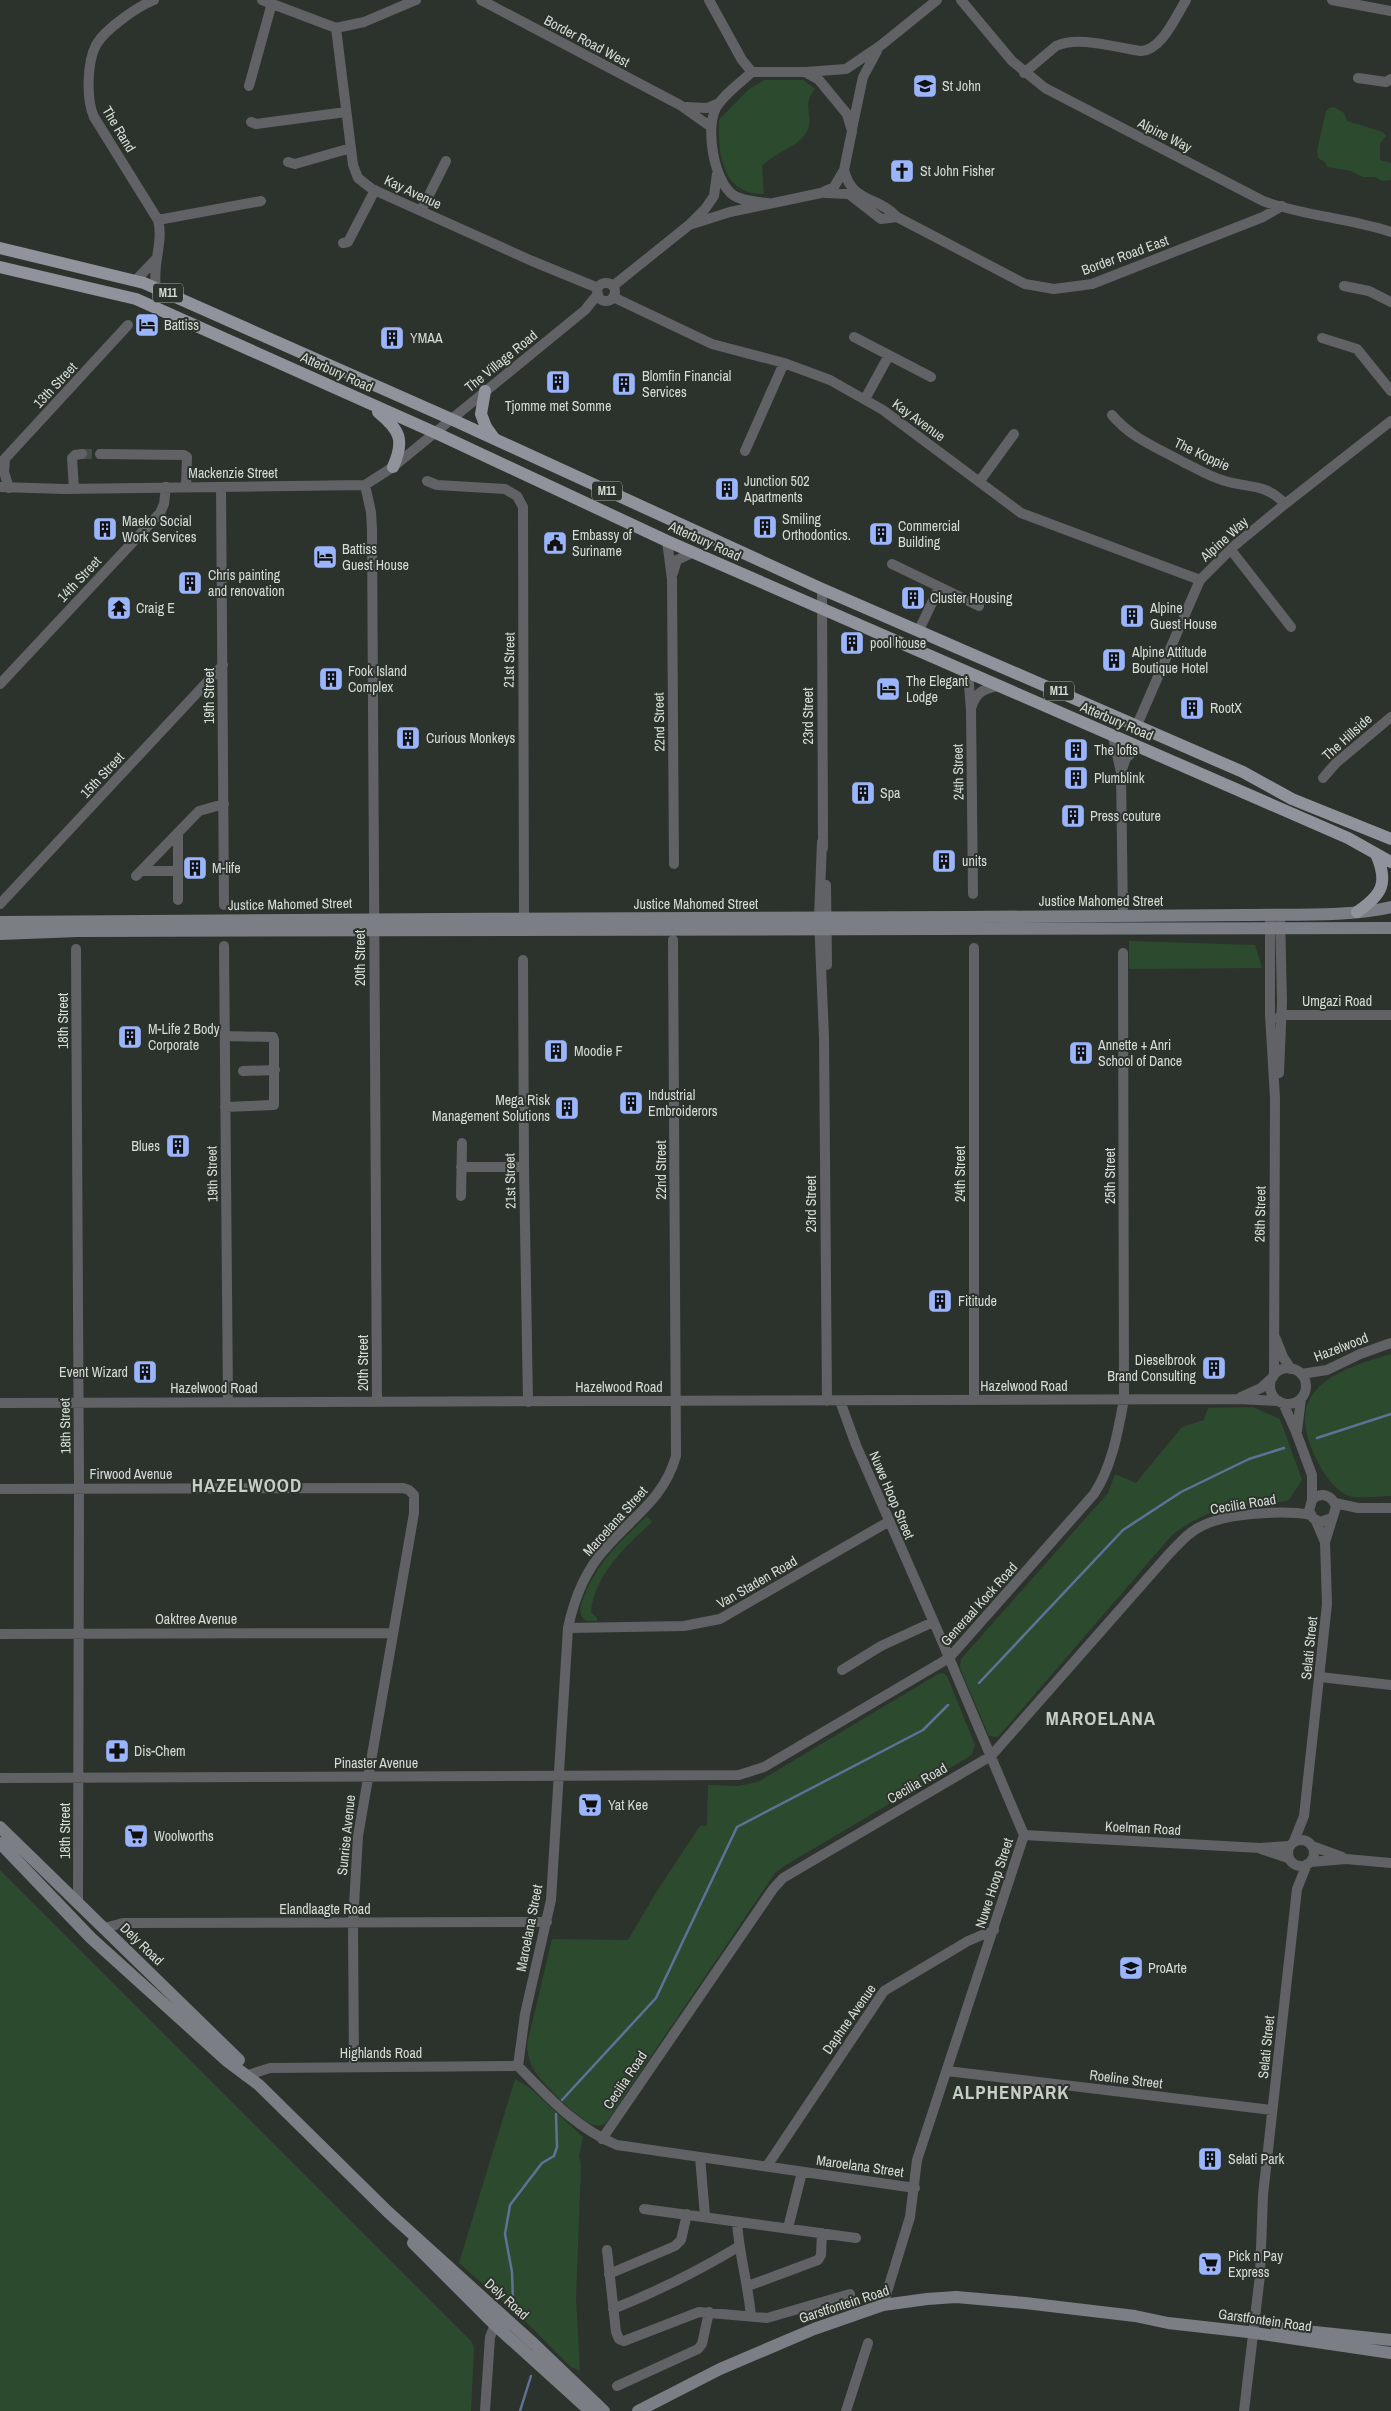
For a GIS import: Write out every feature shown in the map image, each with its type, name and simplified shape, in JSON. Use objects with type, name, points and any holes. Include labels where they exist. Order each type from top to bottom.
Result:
[{"type":"main road","name":"Atterbury Road","points":[[0,248],[135,281],[156,288],[451,419],[822,589],[1243,772],[1292,798],[1391,839]]},
{"type":"main road","name":"Atterbury Road","points":[[0,267],[136,299],[436,433],[667,541],[1340,835],[1391,862]]},
{"type":"main road","points":[[485,391],[481,409],[482,420],[496,440]]},
{"type":"main road","points":[[354,396],[387,419],[398,434],[400,448],[393,467]]},
{"type":"main road","points":[[1357,912],[1376,898],[1382,884],[1382,872],[1376,854]]},
{"type":"main road","name":"Justice Mahomed Street","points":[[0,922],[823,924],[1357,912],[1391,907]]},
{"type":"main road","name":"Justice Mahomed Street","points":[[0,934],[524,919],[1275,929],[1391,928]]},
{"type":"main road","name":"Dely Road","points":[[0,1827],[78,1903],[101,1931],[388,2212],[534,2344],[604,2411]]},
{"type":"main road","name":"Dely Road","points":[[0,1843],[91,1938],[248,2074]]},
{"type":"main road","points":[[101,1931],[141,1983]]},
{"type":"main road","name":"Dely Road","points":[[388,2212],[408,2238],[495,2325],[590,2411]]},
{"type":"main road","points":[[481,2296],[491,2310],[495,2325],[509,2329],[534,2344]]},
{"type":"main road","name":"Garstfontein Road","points":[[638,2411],[766,2348],[837,2320],[883,2305],[910,2300],[956,2297],[1134,2316],[1189,2318],[1391,2353]]},
{"type":"main road","name":"Garstfontein Road","points":[[1252,2329],[1391,2340]]},
{"type":"street","name":"The Rand","points":[[154,0],[130,15],[98,42],[93,52],[88,91],[90,108],[94,117],[158,220]]},
{"type":"street","points":[[249,86],[267,2],[336,28],[364,22],[416,0]]},
{"type":"street","name":"Border Road West","points":[[481,0],[680,105],[710,127]]},
{"type":"street","points":[[709,0],[742,60],[752,72]]},
{"type":"street","points":[[605,293],[689,225],[711,202],[716,187],[717,173],[710,127],[719,103],[752,72],[805,72],[846,69],[880,46],[937,0]]},
{"type":"street","name":"Alpine Way","points":[[961,0],[1024,74],[1045,88],[1263,201],[1342,218],[1391,232]]},
{"type":"street","points":[[1024,74],[1062,43],[1084,42],[1141,51],[1148,50],[1157,43],[1186,0]]},
{"type":"street","points":[[1332,0],[1391,11]]},
{"type":"street","name":"Kay Avenue","points":[[336,28],[351,148],[358,178],[375,190],[605,293],[712,344],[784,363],[830,380],[865,398],[889,414],[1018,512],[1200,580]]},
{"type":"street","points":[[821,193],[834,187],[844,170],[865,70],[880,46]]},
{"type":"street","points":[[805,72],[819,80],[847,114],[852,131]]},
{"type":"street","points":[[1358,78],[1386,82],[1391,79]]},
{"type":"street","name":"Border Road West","points":[[680,105],[703,109],[719,103]]},
{"type":"street","points":[[251,122],[256,124],[346,112]]},
{"type":"street","points":[[288,162],[294,164],[351,148]]},
{"type":"street","points":[[421,211],[446,160]]},
{"type":"street","name":"Border Road East","points":[[844,170],[850,187],[876,217],[884,219],[896,216],[1025,284],[1054,289],[1092,284],[1258,220],[1282,206]]},
{"type":"street","points":[[717,173],[727,189],[735,196],[767,203]]},
{"type":"street","points":[[343,243],[348,242],[375,190]]},
{"type":"street","points":[[689,225],[714,216],[767,203],[821,193],[846,193],[858,196]]},
{"type":"street","points":[[156,288],[155,260],[160,232],[158,220],[261,201]]},
{"type":"street","points":[[135,281],[155,260]]},
{"type":"street","points":[[1344,286],[1369,291],[1391,302]]},
{"type":"street","name":"The Village Road","points":[[436,433],[605,293]]},
{"type":"street","name":"13th Street","points":[[1,463],[128,325]]},
{"type":"street","points":[[854,337],[888,357],[931,377]]},
{"type":"street","points":[[1322,338],[1357,349],[1391,391]]},
{"type":"street","points":[[865,398],[888,357]]},
{"type":"street","points":[[746,451],[784,363]]},
{"type":"street","name":"The Koppie","points":[[1112,416],[1120,425],[1142,440],[1209,475],[1224,481],[1270,490],[1285,504]]},
{"type":"street","name":"Alpine Way","points":[[1137,725],[1200,580],[1231,550],[1285,504],[1391,421]]},
{"type":"street","name":"Mackenzie Street","points":[[6,489],[186,488],[364,484],[393,467],[436,433]]},
{"type":"street","points":[[979,482],[1014,434]]},
{"type":"street","points":[[74,489],[72,458],[82,454]]},
{"type":"street","points":[[100,454],[184,455],[187,457],[186,488]]},
{"type":"street","points":[[1,463],[6,489]]},
{"type":"street","name":"21st Street","points":[[427,481],[438,485],[505,490],[517,496],[523,507],[524,919]]},
{"type":"street","name":"20th Street","points":[[364,484],[371,512],[372,530],[378,1402]]},
{"type":"street","name":"19th Street","points":[[221,487],[224,905]]},
{"type":"street","name":"14th Street","points":[[0,684],[160,513],[164,504],[166,488]]},
{"type":"street","name":"22nd Street","points":[[667,541],[672,579],[674,864]]},
{"type":"street","points":[[1231,550],[1291,627]]},
{"type":"street","name":"22nd Street","points":[[672,579],[677,560],[694,552]]},
{"type":"street","points":[[892,564],[979,606]]},
{"type":"street","points":[[919,630],[939,588]]},
{"type":"street","name":"23rd Street","points":[[822,589],[823,1007],[827,1401]]},
{"type":"street","name":"15th Street","points":[[0,904],[223,665]]},
{"type":"street","name":"24th Street","points":[[968,672],[971,710],[973,894]]},
{"type":"street","points":[[971,710],[979,693],[988,688],[999,686]]},
{"type":"street","name":"The Hillside","points":[[1323,778],[1336,763],[1391,717]]},
{"type":"street","points":[[1113,737],[1121,772],[1124,916]]},
{"type":"street","points":[[1121,772],[1126,758],[1139,748]]},
{"type":"street","points":[[178,871],[138,873],[199,811],[224,804]]},
{"type":"street","points":[[178,832],[178,900]]},
{"type":"street","name":"26th Street","points":[[1274,914],[1282,1015],[1275,1098]]},
{"type":"street","name":"26th Street","points":[[1273,1376],[1275,1098],[1270,1001],[1275,929]]},
{"type":"street","name":"22nd Street","points":[[673,940],[675,1401]]},
{"type":"street","name":"19th Street","points":[[224,946],[228,1402]]},
{"type":"street","name":"24th Street","points":[[974,948],[974,1400]]},
{"type":"street","name":"18th Street","points":[[76,949],[79,1488],[78,1903]]},
{"type":"street","name":"25th Street","points":[[1123,952],[1124,1399]]},
{"type":"street","name":"21st Street","points":[[523,960],[528,1402]]},
{"type":"street","name":"Umgazi Road","points":[[1270,1001],[1282,1015]]},
{"type":"street","name":"Umgazi Road","points":[[1271,1026],[1282,1015],[1391,1015]]},
{"type":"street","points":[[225,1036],[272,1037],[275,1070],[274,1105],[225,1107]]},
{"type":"street","points":[[243,1071],[275,1070]]},
{"type":"street","points":[[461,1196],[462,1143]]},
{"type":"street","points":[[461,1167],[524,1167]]},
{"type":"street","name":"26th Street","points":[[1273,1332],[1283,1357],[1291,1369]]},
{"type":"street","name":"Hazelwood","points":[[1301,1374],[1328,1370],[1360,1354],[1391,1344]]},
{"type":"street","points":[[1297,1435],[1303,1394],[1301,1374],[1291,1369],[1285,1369],[1273,1376],[1271,1391],[1281,1402],[1297,1435],[1312,1475],[1332,1500],[1334,1517]]},
{"type":"street","points":[[1281,1402],[1292,1403],[1328,1370]]},
{"type":"street","name":"Hazelwood Road","points":[[1238,1399],[1261,1388],[1273,1376]]},
{"type":"street","name":"Hazelwood Road","points":[[0,1403],[1124,1399],[1238,1399],[1281,1402]]},
{"type":"street","name":"Generaal Kock Road","points":[[752,1772],[764,1767],[949,1658],[1094,1494],[1105,1477],[1124,1399]]},
{"type":"street","name":"Maroelana Street","points":[[675,1401],[676,1456],[668,1478],[653,1501],[604,1549],[592,1565],[573,1606],[568,1628],[551,1900],[525,2014],[518,2066],[564,2112],[588,2131],[617,2145],[915,2188]]},
{"type":"street","name":"Nuwe Hoop Street","points":[[840,1401],[888,1522],[949,1658],[1024,1835],[917,2160],[910,2217],[883,2305]]},
{"type":"street","points":[[1312,1475],[1311,1501],[1314,1518],[1325,1522],[1358,1508]]},
{"type":"street","name":"Firwood Avenue","points":[[0,1489],[397,1488],[412,1492]]},
{"type":"street","name":"Sunrise Avenue","points":[[354,2067],[353,1923],[358,1836],[414,1513],[415,1498],[412,1492]]},
{"type":"street","points":[[1311,1501],[1320,1495],[1358,1508],[1391,1508]]},
{"type":"street","name":"Cecilia Road","points":[[602,2138],[773,1889],[783,1878],[991,1756],[1187,1536],[1197,1528],[1214,1521],[1291,1511],[1311,1501]]},
{"type":"street","name":"Cecilia Road","points":[[1291,1511],[1314,1518]]},
{"type":"street","name":"Selati Street","points":[[1292,1843],[1304,1816],[1327,1604],[1325,1542],[1334,1517]]},
{"type":"street","name":"Selati Street","points":[[1314,1518],[1325,1542]]},
{"type":"street","name":"Van Staden Road","points":[[568,1628],[684,1626],[720,1619],[888,1522]]},
{"type":"street","points":[[842,1670],[881,1646],[933,1622]]},
{"type":"street","name":"Oaktree Avenue","points":[[0,1634],[393,1633]]},
{"type":"street","points":[[1320,1677],[1391,1685]]},
{"type":"street","name":"Pinaster Avenue","points":[[0,1778],[79,1776],[739,1775],[752,1772]]},
{"type":"street","name":"Selati Street","points":[[1304,1816],[1311,1844]]},
{"type":"street","name":"Koelman Road","points":[[1024,1835],[1260,1848],[1292,1843]]},
{"type":"street","points":[[1346,1859],[1302,1840],[1292,1843],[1290,1860],[1299,1866],[1346,1859],[1391,1864]]},
{"type":"street","points":[[1309,1863],[1314,1854],[1311,1844]]},
{"type":"street","name":"Koelman Road","points":[[1260,1848],[1290,1860]]},
{"type":"street","name":"Selati Street","points":[[1290,1860],[1297,1890]]},
{"type":"street","name":"Selati Street","points":[[1244,2411],[1262,2240],[1262,2208],[1297,1890],[1309,1863]]},
{"type":"street","name":"Elandlaagte Road","points":[[101,1931],[123,1923],[547,1922]]},
{"type":"street","name":"Daphne Avenue","points":[[767,2166],[884,1991],[968,1941],[994,1930]]},
{"type":"street","name":"Highlands Road","points":[[248,2074],[270,2068],[518,2066]]},
{"type":"street","name":"Roeline Street","points":[[947,2070],[1272,2110]]},
{"type":"street","points":[[700,2158],[705,2216]]},
{"type":"street","points":[[788,2228],[802,2172]]},
{"type":"street","points":[[644,2209],[856,2238]]},
{"type":"street","points":[[609,2274],[675,2246],[683,2236],[687,2214]]},
{"type":"street","points":[[736,2222],[738,2247],[748,2286],[751,2316]]},
{"type":"street","points":[[748,2286],[818,2260],[821,2255],[822,2233]]},
{"type":"street","points":[[612,2309],[649,2295],[738,2247]]},
{"type":"street","points":[[607,2250],[612,2309],[618,2336],[624,2341],[699,2312],[777,2316],[850,2294]]},
{"type":"street","points":[[617,2386],[698,2349],[702,2344],[709,2312]]},
{"type":"street","points":[[485,2411],[490,2337],[495,2325]]},
{"type":"street","name":"Selati Street","points":[[1238,2411],[1252,2329]]},
{"type":"street","points":[[846,2411],[868,2342]]},
{"type":"green space","points":[[765,80],[803,80],[815,89],[809,101],[810,122],[806,133],[797,143],[762,166],[764,194],[750,192],[739,187],[731,180],[725,170],[722,159],[719,120],[749,89]]},
{"type":"green space","points":[[1334,107],[1344,113],[1347,121],[1383,132],[1386,136],[1380,143],[1380,160],[1391,163],[1391,180],[1382,181],[1375,177],[1363,177],[1351,171],[1327,167],[1325,162],[1318,158],[1317,151],[1326,111]]},
{"type":"green space","points":[[1129,941],[1255,945],[1262,968],[1129,969]]},
{"type":"green space","points":[[1391,1354],[1391,1496],[1349,1496],[1341,1492],[1333,1484],[1318,1463],[1308,1439],[1305,1419],[1307,1406],[1315,1391],[1333,1376],[1352,1367]]},
{"type":"green space","points":[[1253,1407],[1280,1419],[1302,1480],[1289,1500],[1229,1508],[1207,1514],[1172,1535],[998,1737],[989,1736],[960,1668],[961,1659],[1108,1493],[1115,1474],[1136,1483],[1182,1427],[1204,1420],[1208,1408]]},
{"type":"green space","points":[[647,1516],[652,1522],[622,1551],[598,1586],[593,1598],[591,1612],[597,1618],[597,1621],[586,1621],[580,1612],[581,1605],[597,1571],[628,1534]]},
{"type":"green space","points":[[943,1673],[947,1676],[975,1745],[972,1755],[775,1873],[606,2123],[594,2125],[588,2123],[571,2110],[552,2092],[534,2070],[527,2044],[552,1939],[628,1940],[657,1891],[700,1826],[707,1826],[708,1785],[738,1786],[758,1782],[938,1674]]},
{"type":"green space","points":[[0,1870],[472,2342],[474,2349],[471,2411],[0,2411]]},
{"type":"green space","points":[[515,2079],[530,2088],[583,2137],[579,2156],[581,2165],[576,2298],[580,2371],[571,2367],[528,2324],[459,2263]]},
{"type":"waterway","points":[[1317,1438],[1391,1414]]},
{"type":"waterway","points":[[979,1683],[1123,1530],[1181,1492],[1249,1459],[1284,1448]]},
{"type":"waterway","points":[[562,2100],[656,1998],[737,1827],[923,1730],[948,1705]]},
{"type":"waterway","points":[[513,2300],[512,2272],[505,2234],[510,2205],[542,2163],[554,2156],[557,2147],[556,2114]]},
{"type":"waterway","points":[[520,2411],[531,2376]]},
{"type":"tunnel","points":[[82,454],[100,454]]},
{"type":"place","name":"St John","points":[[925,86]]},
{"type":"place","name":"St John Fisher","points":[[902,171]]},
{"type":"place","name":"Battiss","points":[[147,325]]},
{"type":"place","name":"YMAA","points":[[392,338]]},
{"type":"place","name":"Tjomme met Somme","points":[[558,382]]},
{"type":"place","name":"Blomfin Financial Services","points":[[624,384]]},
{"type":"place","name":"Junction 502 Apartments","points":[[727,489]]},
{"type":"place","name":"Smiling Orthodontics.","points":[[765,527]]},
{"type":"place","name":"Maeko Social Work Services","points":[[105,529]]},
{"type":"place","name":"Commercial Building","points":[[881,534]]},
{"type":"place","name":"Embassy of Suriname","points":[[555,543]]},
{"type":"place","name":"Battiss Guest House","points":[[325,557]]},
{"type":"place","name":"Chris painting and renovation","points":[[190,583]]},
{"type":"place","name":"Cluster Housing","points":[[913,598]]},
{"type":"place","name":"Craig E","points":[[119,608]]},
{"type":"place","name":"Alpine Guest House","points":[[1132,616]]},
{"type":"place","name":"pool house","points":[[852,643]]},
{"type":"place","name":"Alpine Attitude Boutique Hotel","points":[[1114,660]]},
{"type":"place","name":"Fook Island Complex","points":[[331,679]]},
{"type":"place","name":"The Elegant Lodge","points":[[888,689]]},
{"type":"place","name":"RootX","points":[[1192,708]]},
{"type":"place","name":"Curious Monkeys","points":[[408,738]]},
{"type":"place","name":"The lofts","points":[[1076,750]]},
{"type":"place","name":"Plumblink","points":[[1076,778]]},
{"type":"place","name":"Spa","points":[[863,793]]},
{"type":"place","name":"Press couture","points":[[1073,816]]},
{"type":"place","name":"units","points":[[944,861]]},
{"type":"place","name":"M-life","points":[[195,868]]},
{"type":"place","name":"M-Life 2 Body Corporate","points":[[130,1037]]},
{"type":"place","name":"Moodie F","points":[[556,1051]]},
{"type":"place","name":"Annette + Anri School of Dance","points":[[1081,1053]]},
{"type":"place","name":"Industrial Embroiderors","points":[[631,1103]]},
{"type":"place","name":"Mega Risk Management Solutions","points":[[567,1108]]},
{"type":"place","name":"Blues","points":[[178,1146]]},
{"type":"place","name":"Fititude","points":[[940,1301]]},
{"type":"place","name":"Dieselbrook Brand Consulting","points":[[1214,1368]]},
{"type":"place","name":"Event Wizard","points":[[145,1372]]},
{"type":"place","name":"Dis-Chem","points":[[117,1751]]},
{"type":"place","name":"Yat Kee","points":[[590,1805]]},
{"type":"place","name":"Woolworths","points":[[136,1836]]},
{"type":"place","name":"ProArte","points":[[1131,1968]]},
{"type":"place","name":"Selati Park","points":[[1210,2159]]},
{"type":"place","name":"Pick n Pay Express","points":[[1210,2264]]},
{"type":"district","name":"HAZELWOOD","points":[[247,1485]]},
{"type":"district","name":"MAROELANA","points":[[1101,1718]]},
{"type":"district","name":"ALPHENPARK","points":[[1011,2092]]}]
